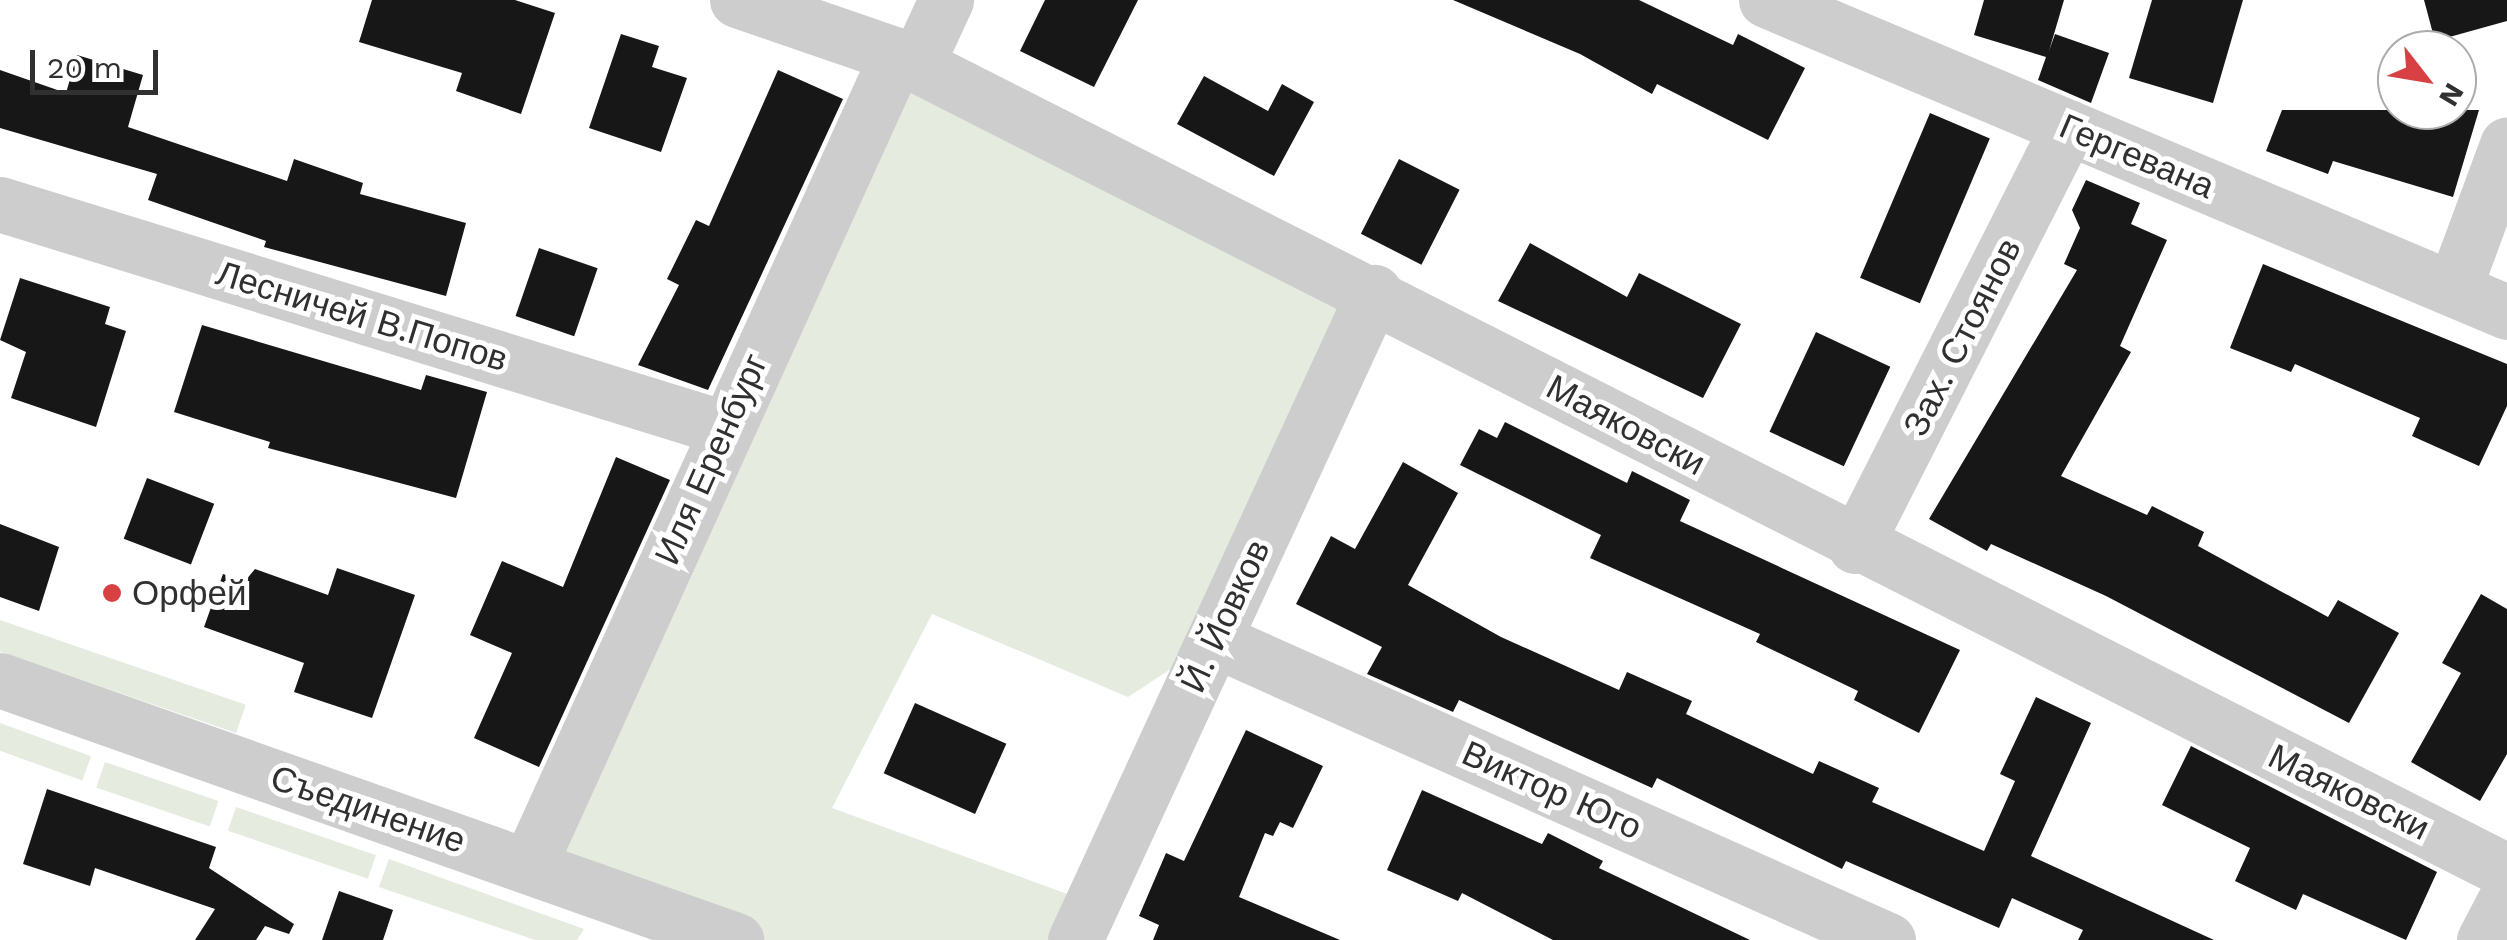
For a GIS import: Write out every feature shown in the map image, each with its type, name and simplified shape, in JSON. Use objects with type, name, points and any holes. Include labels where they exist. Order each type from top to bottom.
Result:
[{"type":"street","name":"Маяковски","points":[[737,0],[906,60],[1374,292],[1855,546],[2507,871]]},
{"type":"street","name":"Иля Еренбург","points":[[529,865],[724,428],[906,60],[946,0]]},
{"type":"street","name":"Гергевана","points":[[1766,0],[2507,312]]},
{"type":"street","name":"Зах. Стоянов","points":[[1855,546],[2068,127]]},
{"type":"street","points":[[2454,288],[2507,145]]},
{"type":"street","name":"Лесничей В.Попов","points":[[0,204],[724,428]]},
{"type":"street","name":"Й. Йовков","points":[[1074,940],[1374,292]]},
{"type":"street","name":"Виктор Юго","points":[[1215,640],[1888,940]]},
{"type":"street","name":"Съединение","points":[[0,680],[529,865],[638,926],[736,940]]},
{"type":"street","points":[[2484,940],[2507,896]]},
{"type":"shaded area","points":[[897,55],[1374,292],[1215,640],[1128,697],[932,614],[832,808],[1092,903],[1075,940],[744,940],[529,865]]},
{"type":"shaded area","points":[[0,620],[246,705],[236,733],[0,652]]},
{"type":"shaded area","points":[[0,723],[91,756],[82,781],[0,751]]},
{"type":"shaded area","points":[[105,762],[218,801],[210,827],[96,788]]},
{"type":"shaded area","points":[[236,807],[376,855],[368,879],[228,831]]},
{"type":"shaded area","points":[[389,859],[584,929],[577,940],[535,940],[379,887]]},
{"type":"building","points":[[372,0],[515,0],[555,13],[521,114],[456,91],[462,73],[359,42]]},
{"type":"building","points":[[1045,0],[1138,0],[1094,87],[1020,51]]},
{"type":"building","points":[[1453,0],[1639,0],[1733,45],[1738,34],[1805,68],[1768,140],[1657,84],[1652,94],[1580,54]]},
{"type":"building","points":[[1984,0],[2064,0],[2049,51],[2055,34],[2109,53],[2091,103],[2038,80],[2046,57],[1974,35]]},
{"type":"building","points":[[2152,0],[2243,0],[2213,103],[2129,78]]},
{"type":"building","points":[[2424,0],[2507,0],[2507,21],[2475,30],[2432,30]]},
{"type":"building","points":[[621,34],[659,46],[652,67],[687,78],[661,152],[589,128]]},
{"type":"building","points":[[77,55],[143,75],[128,127],[287,181],[294,159],[363,183],[360,194],[466,223],[446,296],[264,247],[266,241],[148,200],[157,174],[0,128],[0,70],[66,93]]},
{"type":"building","points":[[778,70],[843,99],[708,390],[638,365],[679,285],[667,279],[696,220],[709,226]]},
{"type":"building","points":[[1204,76],[1268,111],[1282,84],[1314,102],[1274,176],[1177,124]]},
{"type":"building","points":[[2282,110],[2377,110],[2377,130],[2473,130],[2453,197],[2333,161],[2328,174],[2266,151]]},
{"type":"building","points":[[1930,113],[1990,138],[1920,303],[1860,278]]},
{"type":"building","points":[[1399,159],[1460,190],[1421,265],[1361,234]]},
{"type":"building","points":[[2086,180],[2140,203],[2131,224],[2167,240],[2120,346],[2131,352],[2061,476],[2147,515],[2152,506],[2204,532],[2198,546],[2328,617],[2338,600],[2399,633],[2349,723],[2106,596],[1991,544],[1987,551],[1929,519],[2077,270],[2064,264],[2080,228],[2072,210]]},
{"type":"building","points":[[1530,243],[1627,297],[1639,273],[1741,324],[1703,398],[1498,301]]},
{"type":"building","points":[[539,248],[598,268],[574,336],[516,316]]},
{"type":"building","points":[[2263,264],[2507,364],[2507,406],[2479,466],[2412,436],[2420,418],[2295,364],[2291,372],[2230,348]]},
{"type":"building","points":[[20,278],[110,307],[105,324],[126,331],[96,427],[11,398],[26,352],[0,340]]},
{"type":"building","points":[[202,325],[421,390],[426,375],[487,392],[456,498],[268,448],[270,442],[174,412]]},
{"type":"building","points":[[1816,332],[1890,367],[1844,466],[1770,432]]},
{"type":"building","points":[[1505,422],[1627,483],[1632,471],[1690,500],[1680,521],[1960,650],[1919,733],[1854,700],[1858,691],[1756,642],[1760,634],[1590,558],[1601,535],[1460,465],[1479,429],[1497,438]]},
{"type":"building","points":[[616,457],[670,480],[539,767],[474,738],[512,653],[470,635],[502,561],[563,587]]},
{"type":"building","points":[[1403,462],[1458,493],[1408,585],[1501,637],[1619,690],[1627,672],[1692,701],[1686,714],[1813,774],[1819,761],[1879,788],[1872,802],[1984,851],[2015,781],[2000,774],[2036,697],[2091,723],[2031,856],[2214,940],[2078,940],[2083,930],[2012,898],[1999,928],[1846,861],[1842,869],[1657,778],[1652,788],[1459,700],[1453,712],[1367,674],[1382,647],[1296,604],[1331,536],[1355,549]]},
{"type":"building","points":[[147,478],[214,504],[191,564],[124,539]]},
{"type":"building","points":[[0,524],[59,547],[39,611],[0,597]]},
{"type":"building","points":[[337,568],[415,595],[372,718],[294,692],[304,663],[204,627],[223,574],[245,581],[255,569],[328,595]]},
{"type":"building","points":[[2481,594],[2507,609],[2507,754],[2480,801],[2411,762],[2461,673],[2442,663]]},
{"type":"building","points":[[915,703],[1006,744],[975,814],[884,773]]},
{"type":"building","points":[[1246,730],[1323,766],[1293,828],[1280,822],[1273,836],[1265,833],[1239,897],[1340,940],[1153,940],[1159,925],[1139,916],[1166,853],[1184,861]]},
{"type":"building","points":[[2191,746],[2437,872],[2406,940],[2303,894],[2296,910],[2235,881],[2250,848],[2162,805]]},
{"type":"building","points":[[47,789],[216,847],[209,868],[294,924],[289,934],[265,926],[256,940],[195,940],[215,909],[95,868],[90,886],[23,864]]},
{"type":"building","points":[[1422,790],[1542,844],[1548,833],[1603,861],[1599,868],[1750,940],[1553,940],[1462,893],[1458,901],[1387,870]]},
{"type":"building","points":[[339,891],[393,910],[383,940],[322,940]]},
{"type":"place","name":"Орфей","points":[[112,593]]}]
